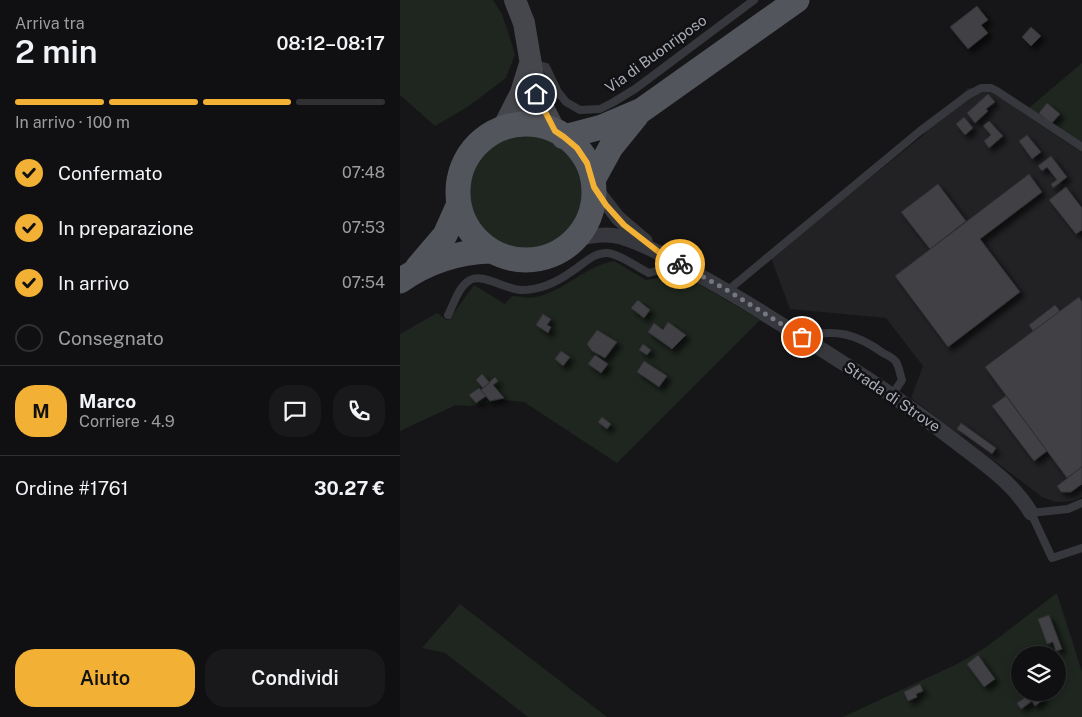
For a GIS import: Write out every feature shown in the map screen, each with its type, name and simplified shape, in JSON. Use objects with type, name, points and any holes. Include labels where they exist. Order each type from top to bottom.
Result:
[{"type":"main road","points":[[560,134],[602,127],[642,110],[797,0]]},
{"type":"main road","points":[[593,183],[611,147],[642,110]]},
{"type":"main road","points":[[520,124],[537,125],[560,134],[577,148],[587,163],[593,183],[591,211],[585,226],[576,239],[557,253],[535,260],[512,259],[490,251],[476,239],[465,224],[458,206],[457,186],[462,167],[472,150],[486,137],[503,128],[520,124]]},
{"type":"main road","points":[[407,276],[445,235],[458,206]]},
{"type":"main road","points":[[407,276],[459,254],[490,251]]},
{"type":"street","points":[[515,0],[524,23],[536,94],[560,134]]},
{"type":"street","points":[[503,128],[521,93],[530,63]]},
{"type":"street","name":"Strada di Strove","points":[[593,183],[618,218],[666,256]]},
{"type":"street","name":"Strada di Strove","points":[[576,239],[601,235],[621,237],[666,256],[727,290],[926,418],[992,469],[1012,487],[1025,502],[1031,513]]},
{"type":"lane","name":"Via di Buonriposo","points":[[530,63],[546,67],[560,96],[570,105],[584,110],[600,109],[628,94],[754,0]]},
{"type":"lane","points":[[727,290],[920,131],[968,95],[981,88],[991,88],[997,91],[1082,147]]},
{"type":"lane","points":[[448,315],[463,286],[471,280],[478,278],[522,290],[553,283],[599,254],[607,253],[617,256],[649,273],[656,272],[666,256]]},
{"type":"lane","points":[[802,337],[816,333],[835,333],[852,335],[872,345],[896,362],[902,380],[892,395]]},
{"type":"lane","points":[[1082,503],[1068,509],[1031,513],[1052,558],[1082,548]]},
{"type":"shaded area","points":[[400,0],[493,0],[502,14],[515,54],[506,78],[469,106],[435,126],[400,95]]},
{"type":"shaded area","points":[[1082,63],[1082,153],[1023,113]]},
{"type":"shaded area","points":[[968,88],[986,90],[998,96],[1082,153],[1082,497],[1073,501],[1056,502],[1042,497],[911,398],[923,366],[886,318],[790,309],[771,258],[922,136]]},
{"type":"shaded area","points":[[527,136],[549,140],[567,153],[580,171],[584,193],[580,215],[567,233],[549,246],[527,250],[505,246],[487,233],[474,215],[470,193],[474,171],[487,153],[505,140]]},
{"type":"shaded area","points":[[614,261],[646,280],[665,277],[692,280],[760,320],[617,463],[524,402],[502,400],[471,406],[456,405],[400,431],[400,334],[437,313],[448,321],[474,285],[505,304],[512,296],[533,298],[546,294],[594,268]]},
{"type":"shaded area","points":[[1057,593],[1082,672],[1082,717],[843,717],[957,664],[985,648]]},
{"type":"shaded area","points":[[460,604],[607,717],[528,717],[445,653],[422,648]]},
{"type":"building","points":[[977,6],[988,20],[981,25],[988,33],[968,49],[950,27]]},
{"type":"building","points":[[1031,27],[1041,36],[1031,46],[1022,37]]},
{"type":"building","points":[[988,94],[995,102],[986,109],[988,111],[975,123],[967,113]]},
{"type":"building","points":[[1047,103],[1060,114],[1051,124],[1039,113]]},
{"type":"building","points":[[964,117],[973,128],[965,135],[956,124]]},
{"type":"building","points":[[989,121],[1003,136],[989,148],[984,141],[991,135],[983,126]]},
{"type":"building","points":[[1027,135],[1041,152],[1032,159],[1019,141]]},
{"type":"building","points":[[1051,156],[1067,177],[1053,188],[1051,184],[1057,180],[1047,167],[1042,171],[1038,166]]},
{"type":"building","points":[[1029,174],[1042,192],[980,239],[1020,292],[948,347],[895,276]]},
{"type":"building","points":[[938,184],[966,221],[930,249],[901,212]]},
{"type":"building","points":[[1066,187],[1082,208],[1082,230],[1076,234],[1049,200]]},
{"type":"building","points":[[1079,297],[1082,302],[1082,467],[1067,478],[985,367]]},
{"type":"building","points":[[638,300],[650,310],[644,318],[631,308]]},
{"type":"building","points":[[1055,305],[1060,311],[1033,331],[1029,325]]},
{"type":"building","points":[[543,314],[551,319],[547,325],[551,327],[548,333],[536,325]]},
{"type":"building","points":[[668,322],[686,335],[672,349],[648,332],[654,323],[663,330]]},
{"type":"building","points":[[597,330],[617,342],[605,358],[592,351],[587,344]]},
{"type":"building","points":[[643,344],[651,350],[647,355],[639,350]]},
{"type":"building","points":[[561,351],[570,357],[563,366],[555,359]]},
{"type":"building","points":[[595,355],[608,364],[601,373],[588,364]]},
{"type":"building","points":[[644,361],[667,376],[659,387],[637,372]]},
{"type":"building","points":[[482,374],[490,383],[483,388],[476,380]]},
{"type":"building","points":[[495,377],[498,381],[493,385],[504,398],[490,401],[481,390]]},
{"type":"building","points":[[479,388],[486,396],[476,403],[469,395]]},
{"type":"building","points":[[1006,396],[1047,451],[1034,461],[992,406]]},
{"type":"building","points":[[602,417],[611,424],[607,429],[598,422]]},
{"type":"building","points":[[961,423],[996,448],[992,454],[957,429]]},
{"type":"building","points":[[1082,467],[1082,484],[1071,492],[1061,492],[1057,486]]},
{"type":"building","points":[[1049,615],[1061,646],[1054,646],[1053,642],[1047,644],[1038,619]]},
{"type":"building","points":[[978,655],[995,679],[984,687],[967,664]]},
{"type":"building","points":[[920,684],[923,691],[916,694],[917,697],[908,701],[904,692]]},
{"type":"building","points":[[1020,701],[1032,701],[1021,709],[1017,703]]},
{"type":"building","points":[[1032,701],[1041,701],[1035,706]]},
{"type":"way so far","points":[[680,264],[727,290],[802,337]]},
{"type":"route","points":[[536,94],[555,131],[577,148],[587,163],[594,187],[606,205],[624,225],[660,253],[680,264]]}]
